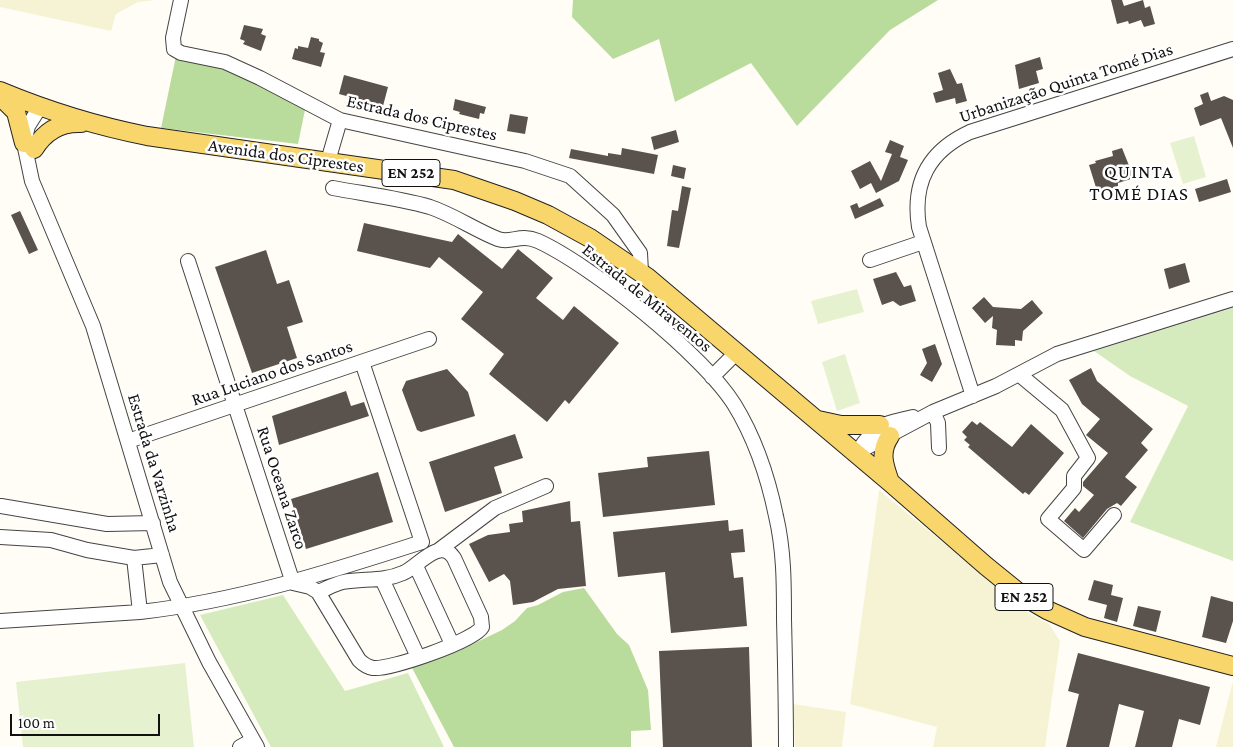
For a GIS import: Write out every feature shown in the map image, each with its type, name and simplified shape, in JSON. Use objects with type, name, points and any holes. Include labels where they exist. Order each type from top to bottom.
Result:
[{"type":"main road","name":"Avenida dos Ciprestes","points":[[0,91],[40,107],[93,124],[148,136],[454,180],[515,201],[548,215],[590,238],[641,272],[737,352]]},
{"type":"main road","points":[[0,96],[16,112],[29,146],[46,133],[69,122],[93,124]]},
{"type":"main road","name":"EN 252","points":[[737,352],[891,482],[992,572],[1024,596],[1047,610],[1110,635],[1233,666]]},
{"type":"main road","points":[[816,419],[841,425],[885,430],[883,457],[891,482]]},
{"type":"street","name":"Estrada dos Ciprestes","points":[[181,0],[173,38],[174,49],[181,53],[225,62],[340,120],[525,160],[570,176],[613,215],[640,253],[641,272]]},
{"type":"street","name":"Urbanização Quinta Tomé Dias","points":[[973,396],[923,242],[916,210],[918,191],[930,164],[942,148],[970,132],[1233,49]]},
{"type":"street","points":[[29,146],[28,126],[40,107]]},
{"type":"street","points":[[328,162],[340,120]]},
{"type":"street","name":"Estrada da Varzinha","points":[[29,146],[32,181],[93,326],[154,522],[162,555],[181,608],[255,743]]},
{"type":"street","name":"Estrada de Miraventos","points":[[333,188],[431,207],[500,240],[519,236],[538,241],[563,254],[622,297],[663,331],[712,377],[734,404],[749,432],[766,474],[777,517],[784,580],[786,747]]},
{"type":"street","points":[[870,260],[923,242]]},
{"type":"street","name":"Rua Oceana Zarco","points":[[188,261],[293,583]]},
{"type":"street","points":[[856,453],[885,430],[973,396],[1020,375],[1057,354],[1233,299]]},
{"type":"street","name":"Rua Luciano dos Santos","points":[[128,441],[429,339]]},
{"type":"street","points":[[712,377],[737,352]]},
{"type":"street","points":[[0,621],[181,608],[293,583],[422,542],[362,362]]},
{"type":"street","points":[[1020,375],[1062,410],[1088,458],[1074,476],[1074,488],[1048,519],[1084,550],[1114,515]]},
{"type":"street","points":[[933,412],[938,423],[939,448]]},
{"type":"street","points":[[318,592],[344,582],[382,579],[405,572],[439,550],[495,508],[546,486]]},
{"type":"street","points":[[1,506],[78,517],[107,524],[154,522]]},
{"type":"street","points":[[0,537],[51,540],[87,550],[134,558],[162,555]]},
{"type":"street","points":[[293,583],[310,587],[318,592],[359,660],[365,665],[385,667],[452,644],[478,633],[482,627],[482,621],[454,558],[448,552],[439,550]]},
{"type":"street","points":[[134,558],[140,612]]},
{"type":"street","points":[[416,566],[452,644]]},
{"type":"street","points":[[382,579],[418,657]]},
{"type":"street","points":[[240,747],[255,743]]},
{"type":"shaded area","points":[[0,0],[155,0],[138,2],[116,14],[111,31],[0,7]]},
{"type":"shaded area","points":[[879,490],[1029,613],[1049,624],[1060,641],[1045,747],[933,747],[937,727],[850,704]]},
{"type":"shaded area","points":[[1233,681],[1233,747],[1216,747]]},
{"type":"shaded area","points":[[793,704],[846,712],[842,747],[795,747]]},
{"type":"green space","points":[[573,0],[938,0],[890,30],[797,126],[751,63],[675,102],[659,39],[613,59],[572,17]]},
{"type":"green space","points":[[176,56],[205,62],[306,105],[298,144],[161,128]]},
{"type":"green space","points":[[1194,136],[1206,177],[1183,184],[1170,143]]},
{"type":"green space","points":[[857,289],[864,312],[818,324],[811,301]]},
{"type":"green space","points":[[1233,308],[1233,561],[1130,522],[1188,406],[1130,376],[1094,351]]},
{"type":"green space","points":[[845,354],[860,403],[837,411],[822,362]]},
{"type":"green space","points":[[584,588],[617,634],[629,645],[648,690],[651,730],[631,731],[631,747],[454,747],[411,666],[456,652],[502,630],[515,621],[527,608],[538,605],[563,592]]},
{"type":"green space","points":[[283,595],[345,691],[408,673],[444,747],[271,747],[200,615]]},
{"type":"green space","points":[[185,663],[194,747],[23,747],[16,682]]},
{"type":"building","points":[[1111,0],[1122,0],[1124,6],[1143,0],[1145,8],[1150,6],[1155,24],[1144,27],[1141,20],[1129,24],[1128,21],[1117,24]]},
{"type":"building","points":[[244,25],[263,29],[261,34],[266,36],[261,51],[243,44],[245,41],[240,39]]},
{"type":"building","points":[[311,37],[319,39],[323,43],[320,52],[325,53],[321,67],[292,59],[295,48],[298,49],[298,46],[308,48]]},
{"type":"building","points":[[1040,57],[1043,69],[1036,71],[1039,83],[1019,89],[1015,65]]},
{"type":"building","points":[[950,69],[957,84],[962,83],[967,101],[956,104],[955,98],[936,103],[933,93],[943,90],[938,73]]},
{"type":"building","points":[[344,75],[388,87],[383,106],[339,94]]},
{"type":"building","points":[[1208,92],[1211,101],[1224,96],[1233,100],[1233,148],[1221,118],[1200,126],[1194,108],[1203,104],[1200,95]]},
{"type":"building","points":[[455,99],[486,107],[484,114],[480,113],[479,119],[459,114],[460,112],[453,110]]},
{"type":"building","points":[[510,114],[528,117],[525,134],[507,131]]},
{"type":"building","points":[[676,130],[679,142],[654,150],[651,137]]},
{"type":"building","points":[[890,140],[904,146],[900,157],[908,160],[899,181],[876,193],[871,183],[860,189],[851,171],[870,161],[881,181],[892,154],[885,152]]},
{"type":"building","points":[[622,148],[658,155],[654,174],[569,158],[571,149],[608,156],[608,153],[621,155]]},
{"type":"building","points":[[1122,148],[1134,178],[1118,183],[1118,186],[1098,194],[1089,165],[1096,163],[1095,161],[1113,156],[1112,151]]},
{"type":"building","points":[[673,165],[686,168],[684,179],[671,176]]},
{"type":"building","points":[[1227,179],[1231,192],[1199,202],[1195,189]]},
{"type":"building","points":[[682,186],[691,188],[679,248],[667,246],[672,210],[678,211]]},
{"type":"building","points":[[880,198],[884,206],[855,219],[850,206],[857,203],[859,208]]},
{"type":"building","points":[[20,211],[38,250],[29,254],[11,215]]},
{"type":"building","points":[[364,223],[452,242],[458,234],[502,269],[518,249],[553,278],[536,298],[563,320],[574,306],[619,343],[569,404],[565,400],[547,422],[489,374],[504,354],[461,319],[483,292],[439,257],[430,268],[357,251]]},
{"type":"building","points":[[266,250],[277,284],[289,280],[303,322],[287,327],[297,358],[252,373],[215,267]]},
{"type":"building","points":[[1185,263],[1190,282],[1169,289],[1164,269]]},
{"type":"building","points":[[896,272],[904,287],[911,285],[916,301],[900,306],[893,301],[882,305],[873,279]]},
{"type":"building","points":[[984,297],[993,307],[1021,309],[1032,300],[1043,313],[1023,331],[1022,341],[1015,340],[1015,346],[996,345],[997,330],[992,328],[993,316],[985,323],[972,308]]},
{"type":"building","points":[[935,344],[942,364],[932,382],[920,375],[927,363],[922,349]]},
{"type":"building","points":[[1091,368],[1097,381],[1153,429],[1141,443],[1148,450],[1125,477],[1137,487],[1121,506],[1117,503],[1107,509],[1083,538],[1064,521],[1075,508],[1079,512],[1094,495],[1083,486],[1083,482],[1108,453],[1086,435],[1100,419],[1082,404],[1069,380]]},
{"type":"building","points":[[447,369],[468,392],[475,416],[421,432],[417,430],[402,390],[406,381]]},
{"type":"building","points":[[346,391],[351,406],[364,402],[369,416],[279,445],[272,416]]},
{"type":"building","points":[[972,421],[977,425],[980,422],[1012,447],[1031,424],[1064,453],[1029,495],[1025,492],[1023,494],[968,447],[970,445],[964,440],[967,437],[962,432]]},
{"type":"building","points":[[515,434],[523,458],[494,467],[502,493],[445,512],[429,462]]},
{"type":"building","points":[[709,451],[715,505],[603,517],[598,473],[648,467],[647,457]]},
{"type":"building","points":[[378,472],[393,522],[306,549],[291,499]]},
{"type":"building","points":[[570,501],[571,522],[580,521],[586,586],[558,589],[533,602],[513,605],[510,581],[504,574],[489,582],[469,544],[488,535],[510,532],[509,524],[523,522],[522,511]]},
{"type":"building","points":[[728,520],[729,531],[743,529],[745,552],[731,553],[734,578],[743,577],[747,626],[671,633],[665,572],[618,577],[613,532]]},
{"type":"building","points":[[1094,580],[1113,585],[1111,595],[1123,598],[1117,622],[1104,618],[1107,605],[1088,600]]},
{"type":"building","points":[[1211,596],[1233,602],[1233,621],[1226,643],[1202,637]]},
{"type":"building","points":[[1138,606],[1161,611],[1156,632],[1133,626]]},
{"type":"building","points":[[749,647],[752,747],[663,747],[659,651]]},
{"type":"building","points":[[1078,653],[1210,687],[1200,725],[1179,719],[1172,747],[1135,747],[1144,711],[1119,704],[1109,747],[1066,747],[1079,694],[1068,691]]},
{"type":"district","name":"QUINTA TOMÉ DIAS","points":[[1139,183]]}]
